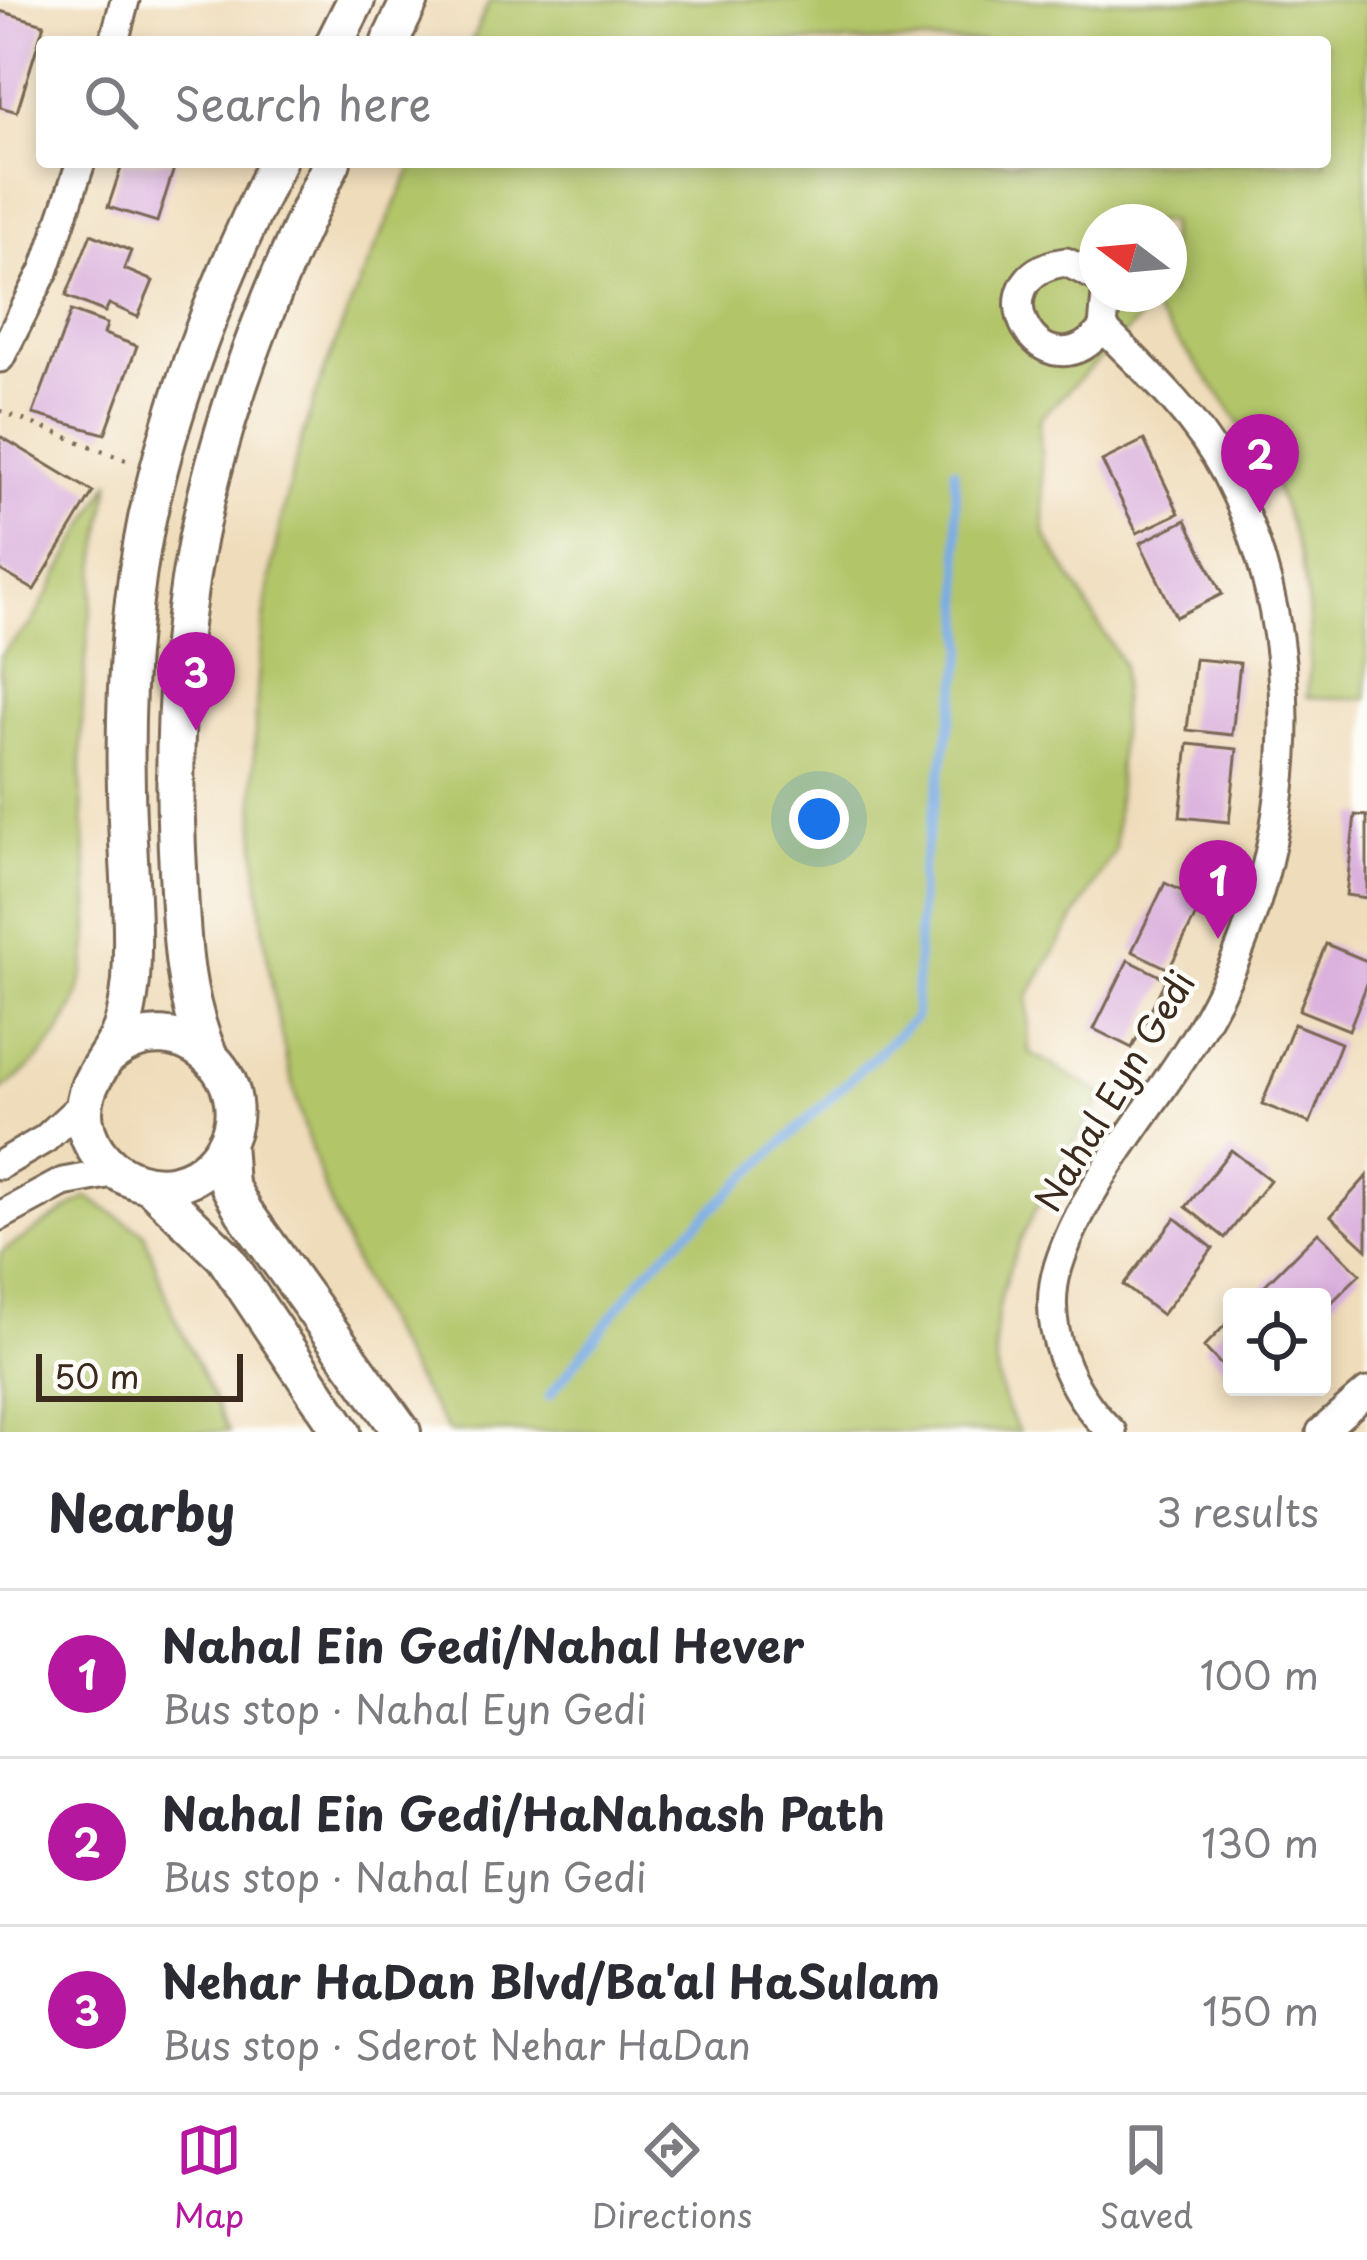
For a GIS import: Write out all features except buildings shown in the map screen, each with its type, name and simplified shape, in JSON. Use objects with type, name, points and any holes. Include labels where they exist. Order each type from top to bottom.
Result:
[{"type":"main road","points":[[338,36],[356,0]]},
{"type":"main road","points":[[393,36],[410,0]]},
{"type":"main road","points":[[274,168],[214,300],[158,472],[135,590],[128,678],[130,988],[118,1038],[85,1102],[93,1147],[224,1256],[341,1432]]},
{"type":"main road","points":[[329,168],[267,302],[229,400],[202,496],[182,609],[175,763],[183,956],[189,1000],[209,1056],[231,1096],[226,1142],[230,1186],[402,1432]]},
{"type":"main road","points":[[105,1059],[122,1045],[156,1036],[190,1043],[209,1056]]},
{"type":"main road","points":[[133,1178],[195,1175],[226,1142]]},
{"type":"street","points":[[116,36],[125,0]]},
{"type":"street","points":[[0,358],[45,269],[79,168]]},
{"type":"street","points":[[1079,265],[1052,263],[1028,280],[1019,309],[1029,335],[1054,350],[1082,348],[1103,328],[1104,312]]},
{"type":"street","name":"Nahal Eyn Gedi","points":[[1103,328],[1198,428],[1228,476],[1269,592],[1284,681],[1283,765],[1266,871],[1233,959],[1201,1029],[1071,1232],[1056,1272],[1052,1311],[1060,1357],[1112,1432]]},
{"type":"street","points":[[0,1165],[45,1138],[85,1102]]},
{"type":"street","points":[[0,1216],[63,1182],[133,1178]]},
{"type":"street","points":[[1321,1432],[1367,1392]]},
{"type":"path","points":[[0,411],[158,472]]},
{"type":"green space","points":[[490,0],[1367,0],[1367,699],[1307,697],[1310,638],[1305,583],[1293,533],[1250,441],[1154,312],[1187,312],[1187,204],[1079,204],[1079,312],[1147,312],[1039,419],[1045,534],[1123,665],[1115,850],[1028,996],[1029,1052],[1104,1095],[1033,1213],[1000,1300],[995,1344],[1000,1388],[1019,1432],[449,1432],[385,1326],[334,1212],[295,1093],[269,970],[256,845],[255,720],[267,595],[292,474],[331,354],[412,168],[1331,168],[1331,36],[474,36]]},
{"type":"green space","points":[[111,480],[84,692],[81,763],[89,908],[85,965],[73,1007],[57,1035],[26,1071],[0,1091],[0,655],[32,623]]},
{"type":"green space","points":[[87,1197],[144,1233],[171,1308],[229,1432],[0,1432],[0,1253]]},
{"type":"waterway","points":[[549,1396],[648,1270],[915,1018],[921,873],[965,648],[954,470]]},
{"type":"place","name":"Nahal Ein Gedi/HaNahash Path","points":[[1260,513]]},
{"type":"place","name":"Nehar HaDan Blvd/Ba'al HaSulam","points":[[196,731]]},
{"type":"place","name":"Nahal Ein Gedi/Nahal Hever","points":[[1218,939]]}]
